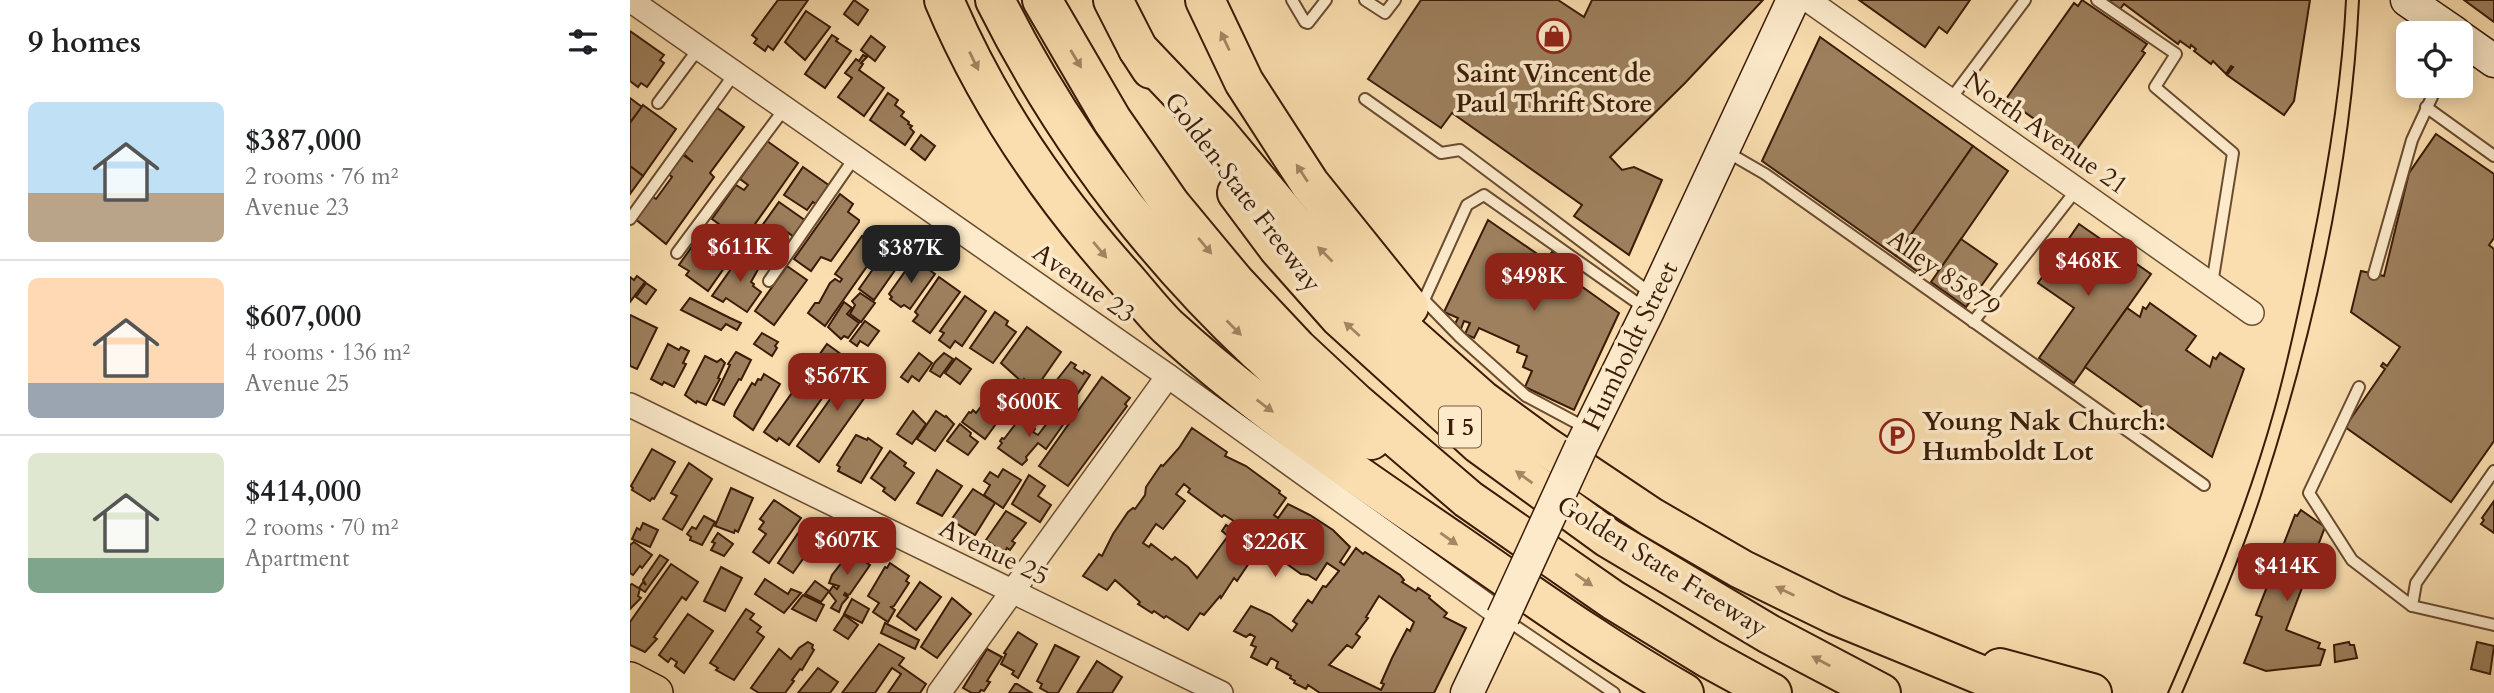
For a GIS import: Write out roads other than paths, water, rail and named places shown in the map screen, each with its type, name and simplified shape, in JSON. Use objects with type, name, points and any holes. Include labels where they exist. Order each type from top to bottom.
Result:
[{"type":"highway","points":[[944,0],[981,77],[1038,170],[1098,248],[1166,324],[1246,392],[1373,486],[1596,640],[1684,693]]},
{"type":"highway","name":"Golden State Freeway","points":[[1042,0],[1112,120],[1171,205],[1236,282],[1317,366],[1468,499],[1614,600],[1708,658],[1772,693]]},
{"type":"highway","name":"Golden State Freeway","points":[[1113,0],[1138,49],[1205,151],[1278,248],[1340,318],[1479,444],[1608,538],[1769,634],[1881,693]]},
{"type":"highway","points":[[1205,0],[1244,82],[1310,184],[1408,307],[1542,444]]},
{"type":"highway","points":[[1000,12],[1049,99],[1107,184],[1151,241],[1235,330],[1319,408],[1468,499]]},
{"type":"highway","points":[[1138,49],[1217,132],[1293,223],[1385,314],[1482,400],[1542,444],[1651,517],[1741,569],[1835,615],[2025,693]]},
{"type":"highway","points":[[1937,656],[1995,667],[2092,693]]},
{"type":"main road","points":[[630,680],[655,693]]},
{"type":"street","name":"Avenue 23","points":[[630,0],[1168,376],[1503,617]]},
{"type":"street","name":"Humboldt Street","points":[[1467,693],[1793,0]]},
{"type":"street","name":"North Avenue 21","points":[[1808,0],[2252,313]]},
{"type":"street","points":[[2407,0],[2438,21]]},
{"type":"street","points":[[2473,46],[2494,61]]},
{"type":"street","points":[[939,693],[1168,376]]},
{"type":"street","name":"Avenue 25","points":[[630,405],[1221,693]]},
{"type":"lane","points":[[1292,0],[1308,23],[1326,0]]},
{"type":"lane","points":[[1365,0],[1385,13],[1395,0]]},
{"type":"lane","points":[[1950,100],[2025,0]]},
{"type":"lane","points":[[2097,0],[2176,54],[2155,87],[2233,153],[2212,284]]},
{"type":"lane","points":[[658,103],[699,48]]},
{"type":"lane","points":[[630,219],[735,74]]},
{"type":"lane","points":[[2374,274],[2412,140],[2431,98]]},
{"type":"lane","points":[[1366,99],[1441,153],[1460,150],[1652,304]]},
{"type":"lane","points":[[2426,107],[2494,156]]},
{"type":"lane","points":[[677,253],[785,108]]},
{"type":"lane","name":"Alley 85879","points":[[1723,150],[1765,174],[2204,485]]},
{"type":"lane","points":[[769,281],[855,157]]},
{"type":"lane","points":[[1973,322],[2077,189]]},
{"type":"lane","points":[[1585,438],[1526,396],[1423,300],[1467,205],[1484,195],[1652,304]]},
{"type":"lane","points":[[2359,387],[2309,493],[2352,560],[2412,606],[2494,625]]},
{"type":"lane","points":[[2412,606],[2416,583],[2494,471]]},
{"type":"lane","points":[[1503,617],[1614,693]]},
{"type":"tram line","points":[[2168,693],[2239,519],[2285,371],[2328,158],[2338,95],[2346,0]]},
{"type":"tram line","points":[[2182,693],[2224,595],[2252,520],[2280,435],[2313,313],[2348,125],[2359,0]]},
{"type":"place","name":"Saint Vincent de Paul Thrift Store","points":[[1554,36]]},
{"type":"place","name":"Young Nak Church: Humboldt Lot","points":[[1897,436]]}]
